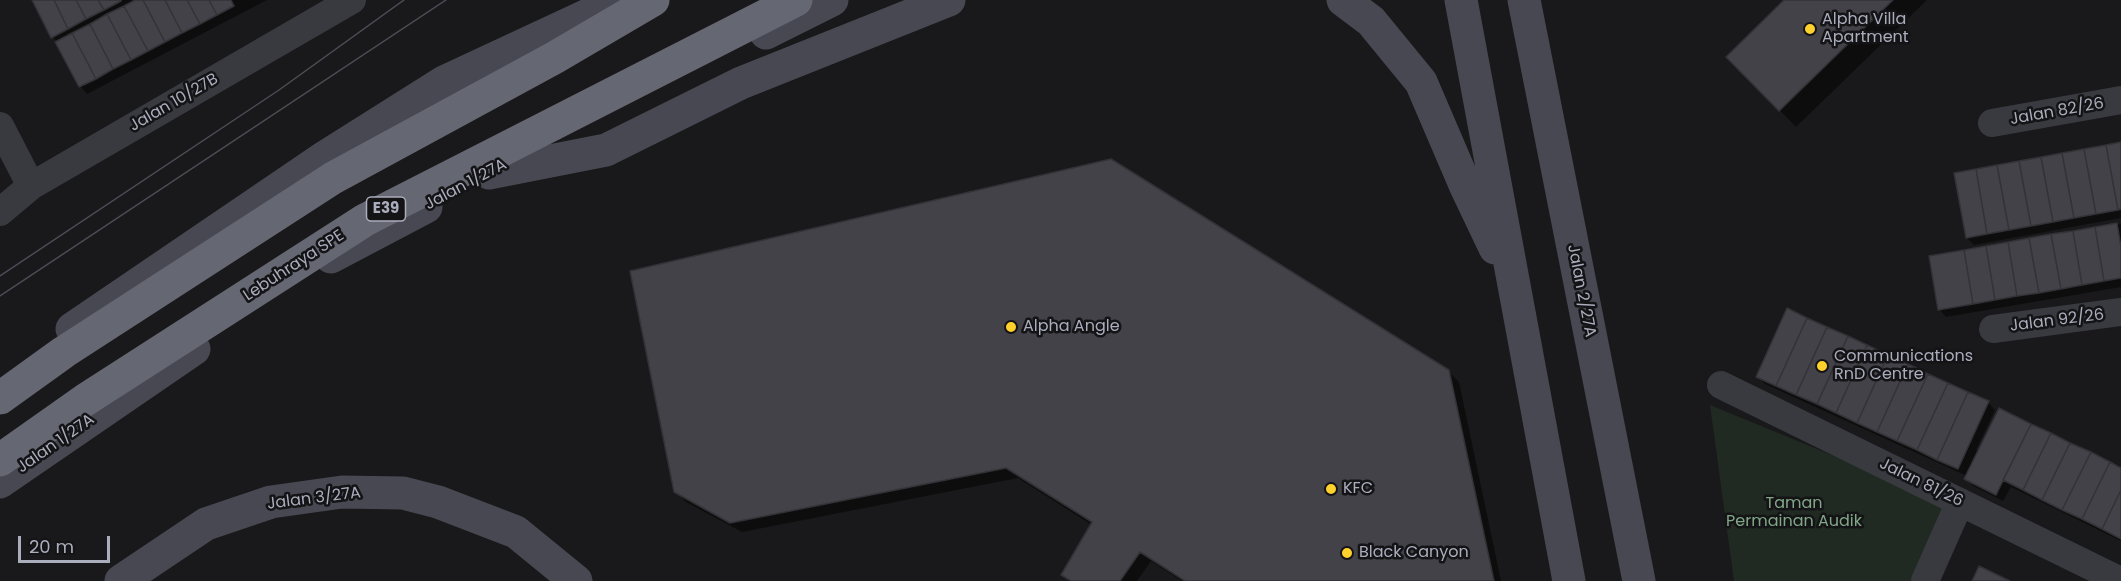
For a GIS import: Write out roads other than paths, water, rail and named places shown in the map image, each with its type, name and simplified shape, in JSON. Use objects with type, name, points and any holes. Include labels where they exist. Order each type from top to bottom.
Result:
[{"type":"highway","points":[[0,398],[64,352],[333,178],[554,58],[653,0]]},
{"type":"highway","name":"Lebuhraya SPE","points":[[0,460],[85,400],[365,220],[796,0]]},
{"type":"main road","points":[[0,381],[100,309],[315,164],[573,0]]},
{"type":"main road","points":[[444,82],[620,0]]},
{"type":"main road","name":"Jalan 1/27A","points":[[0,482],[323,261],[489,173],[832,0]]},
{"type":"main road","points":[[489,173],[606,150],[741,83],[949,0]]},
{"type":"main road","points":[[1343,0],[1371,21],[1420,82],[1466,187],[1513,285]]},
{"type":"main road","points":[[1461,0],[1569,581]]},
{"type":"main road","name":"Jalan 2/27A","points":[[1524,0],[1639,581]]},
{"type":"main road","name":"Jalan 3/27A","points":[[121,581],[206,524],[271,501],[342,492],[403,493],[438,502],[516,532],[576,581]]},
{"type":"street","name":"Jalan 10/27B","points":[[0,212],[32,186],[352,0]]},
{"type":"street","name":"Jalan 82/26","points":[[1992,123],[2121,100]]},
{"type":"street","points":[[0,126],[32,186]]},
{"type":"street","name":"Jalan 92/26","points":[[1994,329],[2121,312]]},
{"type":"street","name":"Jalan 81/26","points":[[1721,385],[2121,581]]},
{"type":"street","points":[[1925,581],[1960,502]]},
{"type":"tram line","points":[[0,276],[279,90],[404,0]]},
{"type":"tram line","points":[[0,296],[446,0]]},
{"type":"place","name":"Alpha Villa Apartment","points":[[1810,29]]},
{"type":"place","name":"Alpha Angle","points":[[1011,327]]},
{"type":"place","name":"Communications RnD Centre","points":[[1822,366]]},
{"type":"place","name":"KFC","points":[[1331,489]]},
{"type":"place","name":"Black Canyon","points":[[1347,553]]},
{"type":"park label","name":"Taman Permainan Audik","points":[[1794,513]]}]
